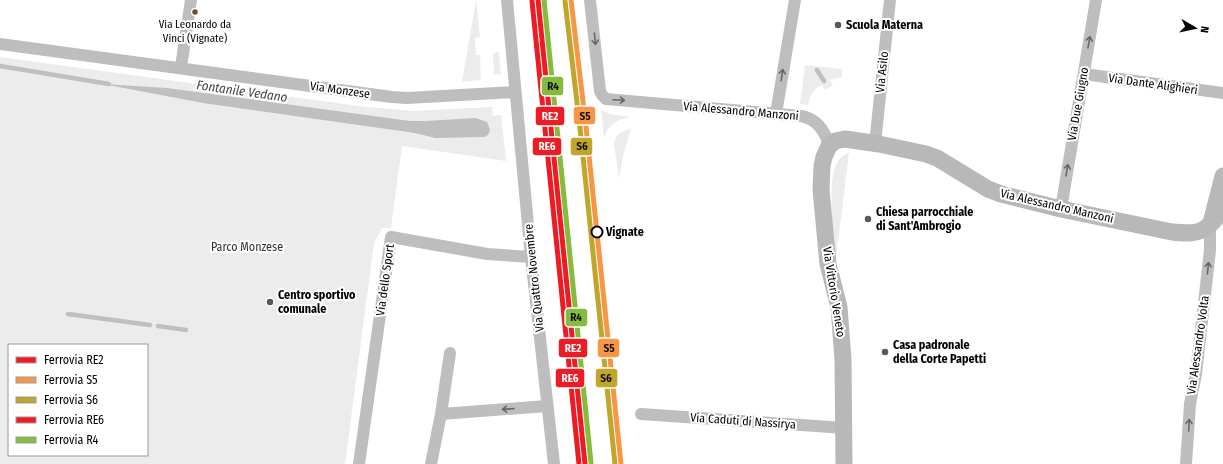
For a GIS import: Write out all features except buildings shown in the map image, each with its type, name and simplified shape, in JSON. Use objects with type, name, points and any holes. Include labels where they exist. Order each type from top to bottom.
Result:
[{"type":"street","points":[[181,67],[191,0]]},
{"type":"street","name":"Via Quattro Novembre","points":[[507,0],[531,257],[554,464]]},
{"type":"street","name":"Via Alessandro Manzoni","points":[[590,0],[600,91],[603,97],[608,100],[801,116],[813,120],[825,133],[829,146],[837,140],[843,139],[913,151],[933,157],[995,192],[1061,209],[1180,233],[1201,232],[1210,226]]},
{"type":"street","points":[[776,114],[795,0]]},
{"type":"street","name":"Via Asilo","points":[[875,144],[890,0]]},
{"type":"street","name":"Via Due Giugno","points":[[1061,209],[1096,0]]},
{"type":"street","name":"Via Monzese","points":[[0,44],[181,67],[392,97],[407,98],[515,92]]},
{"type":"street","name":"Via Dante Alighieri","points":[[1084,74],[1223,93]]},
{"type":"street","name":"Via Vittorio Veneto","points":[[829,146],[825,152],[822,166],[821,190],[828,264],[839,307],[843,360],[844,464]]},
{"type":"street","name":"Via Alessandro Volta","points":[[1186,464],[1190,404],[1196,374],[1210,250],[1210,226],[1223,176]]},
{"type":"street","points":[[1210,226],[1223,210]]},
{"type":"street","name":"Via dello Sport","points":[[359,464],[391,237],[487,254],[531,257]]},
{"type":"street","points":[[431,464],[441,414],[450,353]]},
{"type":"street","points":[[441,414],[547,406]]},
{"type":"street","name":"Via Caduti di Nassirya","points":[[641,414],[844,428]]},
{"type":"green space","points":[[476,0],[480,37],[475,38],[476,55],[480,55],[481,80],[462,82]]},
{"type":"green space","points":[[499,52],[501,74],[494,75],[493,53]]},
{"type":"green space","name":"Parco Monzese","points":[[0,57],[366,107],[413,111],[492,107],[493,116],[501,115],[506,161],[402,146],[391,228],[382,228],[374,243],[345,464],[0,464]]},
{"type":"green space","points":[[805,65],[842,69],[842,77],[830,80],[833,85],[825,90],[822,85],[814,91],[808,105],[800,104]]},
{"type":"green space","points":[[601,110],[610,114],[631,117],[614,123],[608,129],[604,138]]},
{"type":"green space","points":[[631,129],[623,156],[619,179],[614,144],[616,137],[620,133]]},
{"type":"green space","points":[[849,152],[835,266],[831,199],[833,174],[838,161]]},
{"type":"shaded area","name":"Fontanile Vedano","points":[[103,84],[167,88],[410,121],[476,118],[487,122],[490,130],[488,135],[484,137],[435,138],[415,133],[203,103]]},
{"type":"waterway","name":"Fontanile Vedano","points":[[0,66],[109,84]]},
{"type":"waterway","points":[[817,70],[824,81]]},
{"type":"waterway","points":[[68,314],[150,325]]},
{"type":"waterway","points":[[158,326],[186,330]]},
{"type":"rail line","name":"RE2","points":[[538,0],[585,464]]},
{"type":"rail line","name":"R4","points":[[544,0],[591,463]]},
{"type":"rail line","name":"S5","points":[[571,0],[586,127],[621,464]]},
{"type":"rail line","name":"RE6","points":[[532,1],[579,464]]},
{"type":"rail line","name":"S6","points":[[565,1],[580,128],[615,464]]},
{"type":"place","name":"Via Leonardo da Vinci (Vignate)","points":[[195,12]]},
{"type":"place","name":"Scuola Materna","points":[[838,25]]},
{"type":"place","name":"Chiesa parrocchiale di Sant'Ambrogio","points":[[868,219]]},
{"type":"place","name":"Vignate","points":[[597,232]]},
{"type":"place","name":"Centro sportivo comunale","points":[[270,302]]},
{"type":"place","name":"Casa padronale della Corte Papetti","points":[[885,352]]}]
